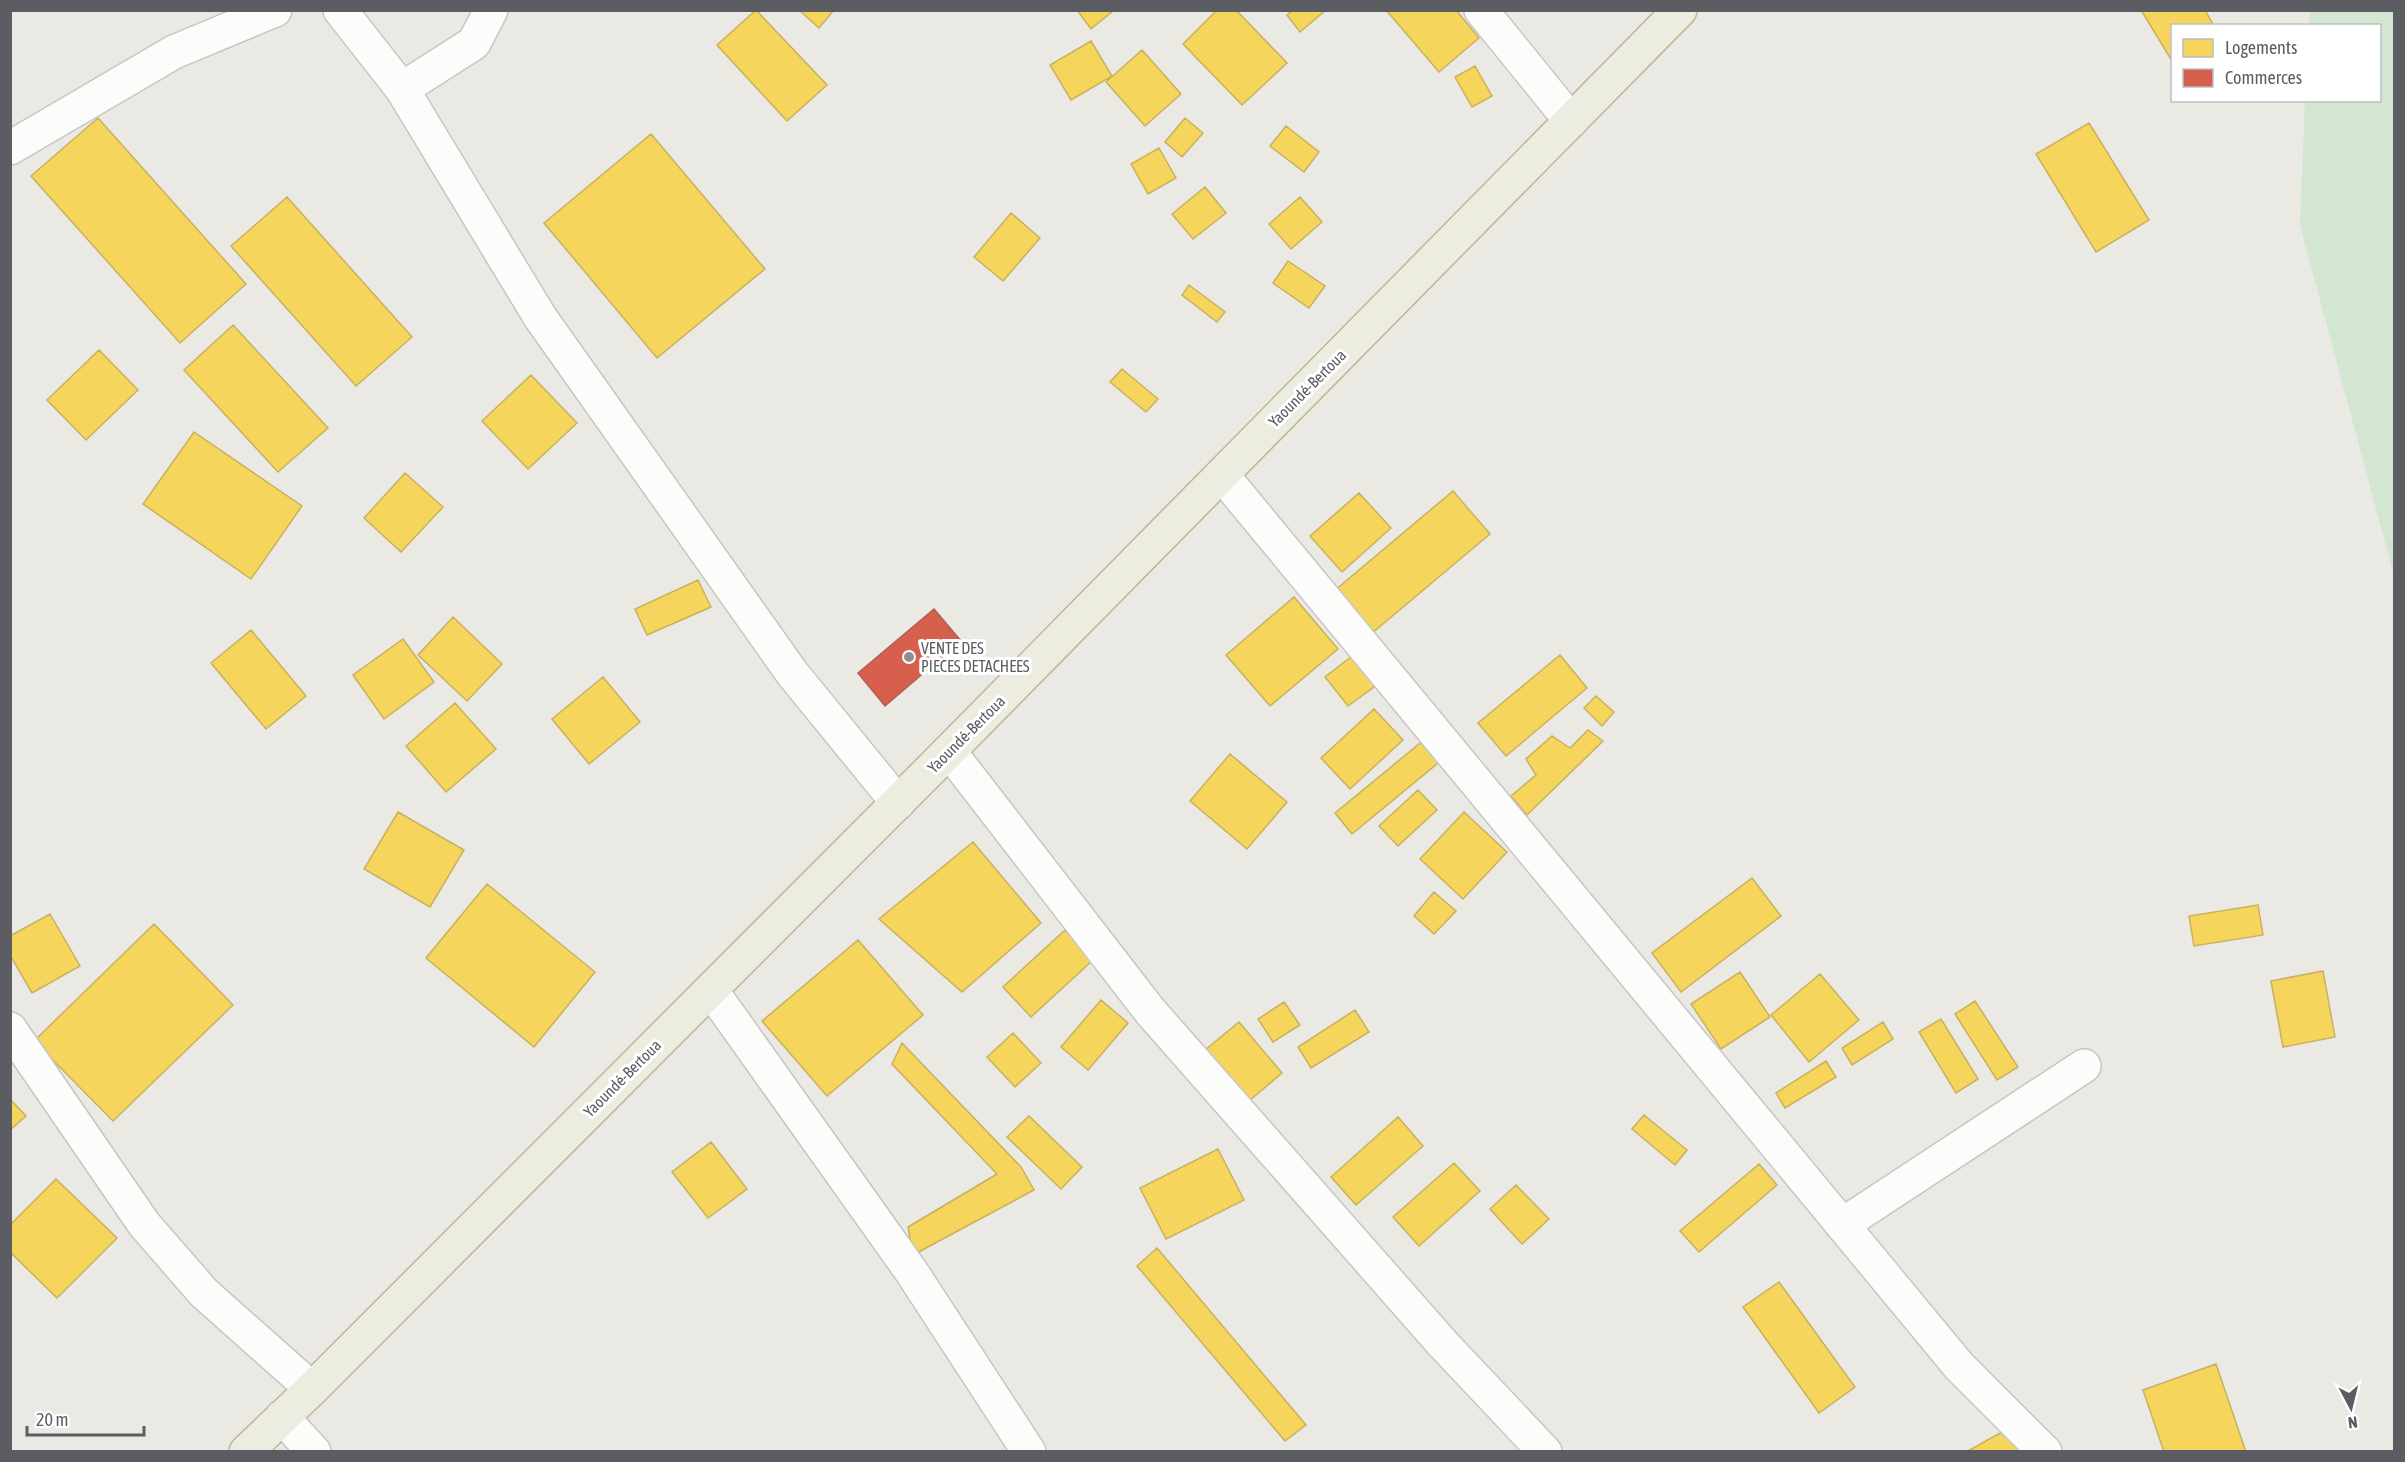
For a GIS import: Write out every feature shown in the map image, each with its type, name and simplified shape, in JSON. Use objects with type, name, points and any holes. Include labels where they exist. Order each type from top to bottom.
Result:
[{"type":"highway","name":"Yaoundé-Bertoua","points":[[246,1452],[312,1389],[949,752],[1680,10]]},
{"type":"street","points":[[10,148],[174,52],[275,10]]},
{"type":"street","points":[[340,10],[402,89],[540,317],[792,673],[898,803]]},
{"type":"street","points":[[402,89],[474,43],[491,10]]},
{"type":"street","points":[[1481,10],[1571,121]]},
{"type":"street","points":[[1221,475],[1959,1366],[2045,1452]]},
{"type":"street","points":[[949,752],[1150,1011],[1443,1344],[1545,1452]]},
{"type":"street","points":[[711,990],[911,1271],[1029,1452]]},
{"type":"street","points":[[10,1029],[144,1224],[204,1293],[312,1389]]},
{"type":"street","points":[[1842,1225],[2084,1066]]},
{"type":"street","points":[[282,1417],[314,1452]]},
{"type":"green space","points":[[2310,10],[2394,11],[2394,576],[2300,225],[2305,102],[2381,102],[2381,24],[2309,24]]},
{"type":"building: Logements","points":[[756,10],[827,85],[787,121],[717,45]]},
{"type":"building: Logements","points":[[799,10],[834,10],[819,28]]},
{"type":"building: Logements","points":[[1077,10],[1113,10],[1113,11],[1091,29]]},
{"type":"building: Logements","points":[[1217,10],[1236,10],[1287,63],[1242,105],[1183,44]]},
{"type":"building: Logements","points":[[1293,10],[1326,10],[1300,32],[1287,15]]},
{"type":"building: Logements","points":[[1386,10],[1456,10],[1479,38],[1439,72]]},
{"type":"building: Logements","points":[[2141,10],[2205,10],[2213,24],[2171,24],[2171,59]]},
{"type":"building: Logements","points":[[1091,41],[1112,76],[1071,100],[1050,65]]},
{"type":"building: Logements","points":[[1142,50],[1181,94],[1145,126],[1106,82]]},
{"type":"building: Logements","points":[[1475,66],[1492,96],[1472,107],[1455,77]]},
{"type":"building: Logements","points":[[98,118],[246,284],[180,343],[31,176]]},
{"type":"building: Logements","points":[[1185,118],[1203,133],[1182,157],[1165,142]]},
{"type":"building: Logements","points":[[2089,123],[2149,220],[2096,252],[2036,154]]},
{"type":"building: Logements","points":[[1286,126],[1319,152],[1304,172],[1270,146]]},
{"type":"building: Logements","points":[[651,134],[765,269],[657,358],[544,223]]},
{"type":"building: Logements","points":[[1159,148],[1176,178],[1148,194],[1131,164]]},
{"type":"building: Logements","points":[[1205,187],[1226,213],[1193,239],[1172,214]]},
{"type":"building: Logements","points":[[287,197],[412,337],[356,386],[231,246]]},
{"type":"building: Logements","points":[[1300,197],[1322,222],[1291,249],[1269,224]]},
{"type":"building: Logements","points":[[1011,213],[1040,238],[1003,281],[974,257]]},
{"type":"building: Logements","points":[[1288,261],[1325,286],[1309,308],[1273,283]]},
{"type":"building: Logements","points":[[1189,285],[1225,312],[1217,322],[1182,295]]},
{"type":"building: Logements","points":[[233,325],[328,428],[278,472],[184,370]]},
{"type":"building: Logements","points":[[99,350],[138,390],[86,440],[47,400]]},
{"type":"building: Logements","points":[[1122,369],[1158,399],[1146,412],[1110,382]]},
{"type":"building: Logements","points":[[531,375],[577,423],[528,469],[482,421]]},
{"type":"building: Logements","points":[[194,432],[302,506],[251,579],[143,504]]},
{"type":"building: Logements","points":[[405,473],[443,507],[401,552],[364,518]]},
{"type":"building: Logements","points":[[1453,491],[1490,534],[1371,634],[1334,591]]},
{"type":"building: Logements","points":[[1359,493],[1391,528],[1342,572],[1310,536]]},
{"type":"building: Logements","points":[[698,580],[711,607],[647,635],[635,609]]},
{"type":"building: Logements","points":[[1294,597],[1338,649],[1270,706],[1226,655]]},
{"type":"building: Logements","points":[[453,617],[502,664],[467,701],[418,655]]},
{"type":"building: Logements","points":[[251,630],[306,696],[266,729],[211,663]]},
{"type":"building: Logements","points":[[403,639],[434,682],[384,719],[353,675]]},
{"type":"building: Logements","points":[[1355,654],[1378,684],[1348,706],[1325,677]]},
{"type":"building: Logements","points":[[1560,655],[1587,688],[1506,756],[1478,723]]},
{"type":"building: Logements","points":[[603,677],[640,722],[589,764],[552,719]]},
{"type":"building: Logements","points":[[1596,696],[1614,712],[1602,726],[1584,708]]},
{"type":"building: Logements","points":[[455,703],[496,749],[446,792],[406,746]]},
{"type":"building: Logements","points":[[1374,709],[1403,740],[1350,789],[1321,758]]},
{"type":"building: Logements","points":[[1588,730],[1603,741],[1527,815],[1511,796],[1536,775],[1526,759],[1552,736],[1570,748]]},
{"type":"building: Logements","points":[[1425,739],[1443,759],[1352,834],[1335,813]]},
{"type":"building: Logements","points":[[1230,754],[1287,802],[1247,849],[1190,801]]},
{"type":"building: Logements","points":[[1418,790],[1437,810],[1398,846],[1379,826]]},
{"type":"building: Logements","points":[[398,812],[464,850],[430,907],[364,869]]},
{"type":"building: Logements","points":[[1464,812],[1507,852],[1463,899],[1420,859]]},
{"type":"building: Logements","points":[[973,842],[1041,923],[962,992],[879,919]]},
{"type":"building: Logements","points":[[1752,878],[1781,916],[1681,992],[1652,953]]},
{"type":"building: Logements","points":[[487,884],[595,972],[534,1047],[426,958]]},
{"type":"building: Logements","points":[[1434,892],[1456,911],[1434,934],[1414,916]]},
{"type":"building: Logements","points":[[2258,905],[2263,935],[2194,946],[2189,916]]},
{"type":"building: Logements","points":[[50,914],[80,966],[32,993],[10,955],[10,936]]},
{"type":"building: Logements","points":[[154,924],[233,1005],[113,1121],[34,1041]]},
{"type":"building: Logements","points":[[1065,930],[1093,960],[1031,1017],[1003,987]]},
{"type":"building: Logements","points":[[858,940],[923,1015],[827,1096],[762,1021]]},
{"type":"building: Logements","points":[[2323,971],[2335,1037],[2283,1047],[2271,981]]},
{"type":"building: Logements","points":[[1740,972],[1770,1017],[1721,1049],[1691,1004]]},
{"type":"building: Logements","points":[[1820,974],[1859,1020],[1809,1062],[1771,1015]]},
{"type":"building: Logements","points":[[1101,1000],[1128,1023],[1088,1070],[1061,1047]]},
{"type":"building: Logements","points":[[1975,1001],[2018,1067],[1997,1080],[1955,1014]]},
{"type":"building: Logements","points":[[1284,1002],[1300,1025],[1273,1042],[1258,1019]]},
{"type":"building: Logements","points":[[1355,1010],[1369,1032],[1311,1068],[1298,1047]]},
{"type":"building: Logements","points":[[1941,1019],[1978,1079],[1956,1093],[1919,1032]]},
{"type":"building: Logements","points":[[1239,1022],[1282,1073],[1249,1101],[1205,1050]]},
{"type":"building: Logements","points":[[1883,1022],[1893,1039],[1852,1065],[1842,1048]]},
{"type":"building: Logements","points":[[1013,1033],[1041,1063],[1015,1087],[987,1057]]},
{"type":"building: Logements","points":[[902,1043],[1021,1167],[1034,1190],[913,1255],[908,1227],[997,1174],[892,1064]]},
{"type":"building: Logements","points":[[1826,1061],[1836,1077],[1785,1108],[1776,1093]]},
{"type":"building: Logements","points":[[10,1099],[26,1116],[10,1130]]},
{"type":"building: Logements","points":[[1644,1115],[1687,1150],[1675,1165],[1632,1129]]},
{"type":"building: Logements","points":[[1029,1116],[1082,1167],[1061,1189],[1007,1137]]},
{"type":"building: Logements","points":[[1398,1117],[1423,1146],[1356,1205],[1331,1177]]},
{"type":"building: Logements","points":[[711,1142],[747,1189],[708,1218],[672,1172]]},
{"type":"building: Logements","points":[[1218,1149],[1244,1200],[1166,1239],[1140,1188]]},
{"type":"building: Logements","points":[[1454,1163],[1480,1191],[1419,1246],[1393,1217]]},
{"type":"building: Logements","points":[[1759,1164],[1777,1185],[1699,1252],[1680,1231]]},
{"type":"building: Logements","points":[[56,1179],[117,1238],[57,1298],[10,1252],[10,1225]]},
{"type":"building: Logements","points":[[1516,1185],[1549,1219],[1522,1244],[1490,1209]]},
{"type":"building: Logements","points":[[1157,1248],[1306,1425],[1285,1441],[1137,1266]]},
{"type":"building: Logements","points":[[1779,1282],[1855,1387],[1819,1413],[1743,1307]]},
{"type":"building: Logements","points":[[2216,1364],[2246,1452],[2164,1452],[2143,1390]]},
{"type":"building: Logements","points":[[2009,1428],[2022,1452],[1966,1452]]},
{"type":"building: Commerces","name":"VENTE DES PIECES DETACHEES","points":[[934,609],[961,641],[885,706],[858,673]]},
{"type":"place","name":"VENTE DES PIECES DETACHEES","points":[[909,657]]}]
